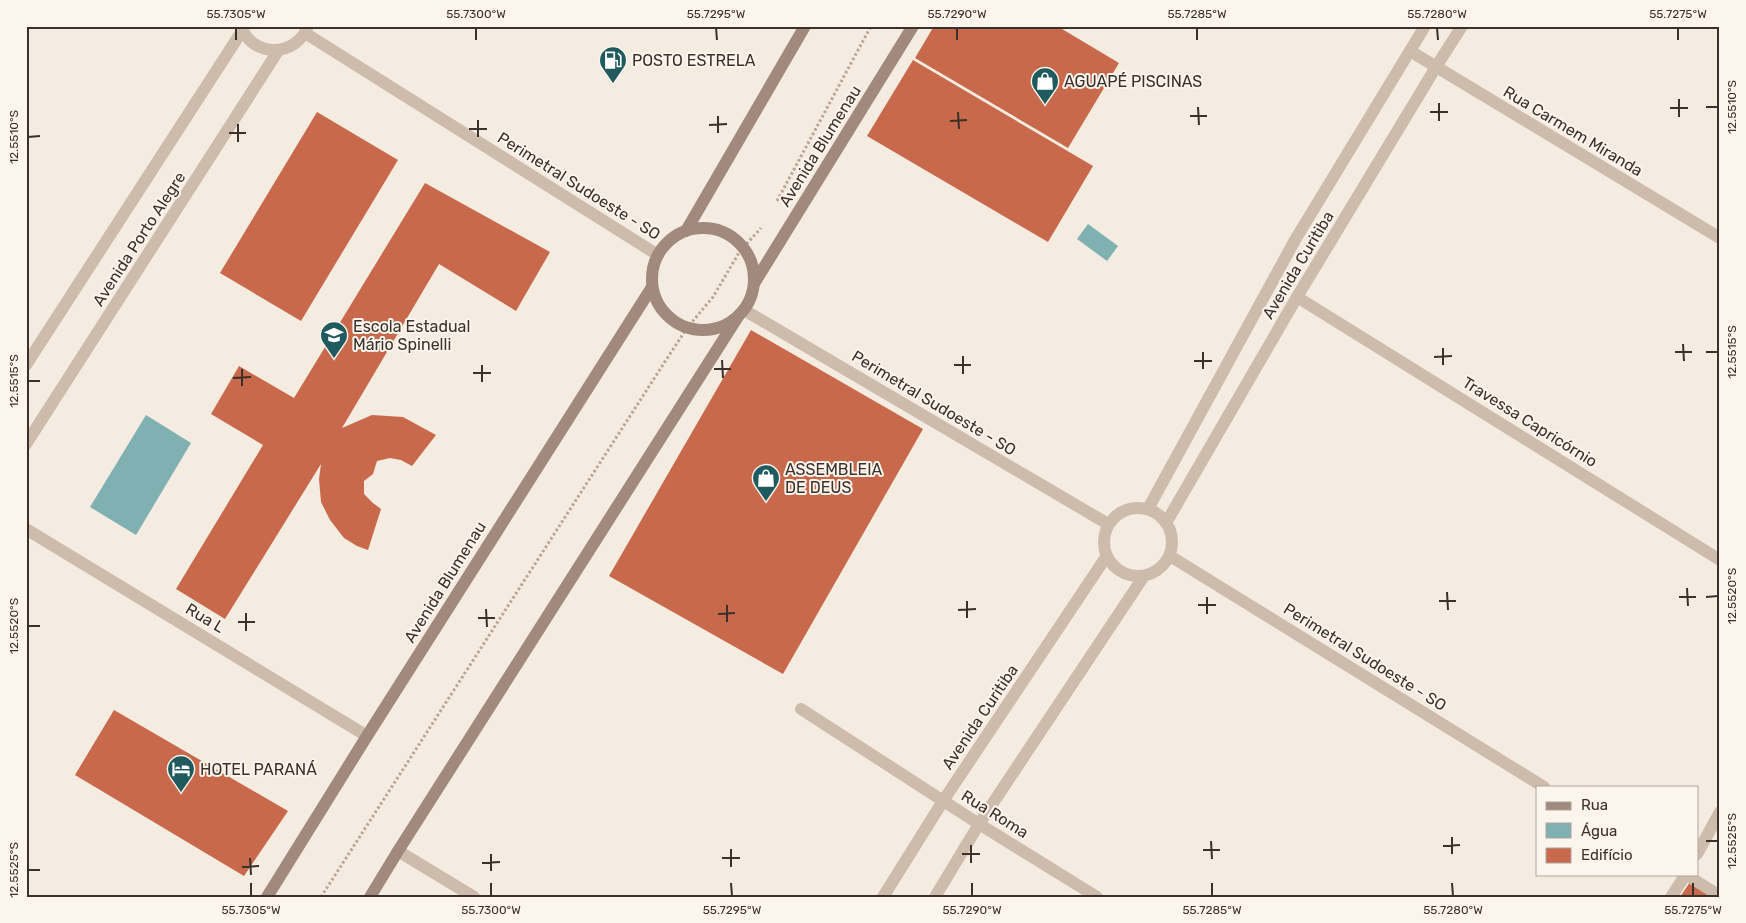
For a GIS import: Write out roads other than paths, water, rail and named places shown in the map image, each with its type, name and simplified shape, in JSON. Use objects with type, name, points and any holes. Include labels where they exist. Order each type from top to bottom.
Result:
[{"type":"main road","points":[[686,231],[805,26]]},
{"type":"main road","name":"Avenida Blumenau","points":[[755,282],[913,26]]},
{"type":"main road","name":"Perimetral Sudoeste - SO","points":[[652,287],[652,270],[658,255],[665,245],[674,237],[698,228],[711,228],[723,232],[743,247],[750,258],[755,282]]},
{"type":"main road","points":[[370,897],[750,301],[755,282]]},
{"type":"main road","points":[[652,287],[656,300],[664,312],[674,321],[687,328],[715,329],[728,324],[742,312]]},
{"type":"main road","name":"Avenida Blumenau","points":[[267,897],[652,287]]},
{"type":"street","name":"Avenida Curitiba","points":[[1148,509],[1294,240],[1426,26]]},
{"type":"street","name":"Avenida Curitiba","points":[[1166,523],[1298,297],[1436,66],[1462,26]]},
{"type":"street","points":[[241,28],[253,44],[261,48],[278,51]]},
{"type":"street","name":"Avenida Porto Alegre","points":[[26,365],[241,28]]},
{"type":"street","name":"Perimetral Sudoeste - SO","points":[[278,51],[289,48],[298,42],[307,30],[658,255]]},
{"type":"street","name":"Avenida Porto Alegre","points":[[26,444],[278,51]]},
{"type":"street","name":"Rua Carmem Miranda","points":[[1410,51],[1720,238]]},
{"type":"street","name":"Travessa Capricórnio","points":[[1298,297],[1720,560]]},
{"type":"street","name":"Perimetral Sudoeste - SO","points":[[742,312],[1108,524]]},
{"type":"street","points":[[1126,509],[1148,509],[1166,523],[1171,533],[1172,544],[1170,556],[1164,565],[1155,572],[1144,576],[1122,573],[1112,566],[1106,557],[1103,546],[1104,534],[1108,524],[1116,515],[1126,509]]},
{"type":"street","name":"Rua L","points":[[26,529],[367,736]]},
{"type":"street","name":"Perimetral Sudoeste - SO","points":[[1170,556],[1542,786]]},
{"type":"street","name":"Avenida Curitiba","points":[[883,897],[943,801],[1106,557]]},
{"type":"street","points":[[935,897],[979,824],[1144,576]]},
{"type":"street","name":"Rua Roma","points":[[801,709],[979,824],[1097,897]]},
{"type":"street","points":[[1698,852],[1720,812]]},
{"type":"street","points":[[398,851],[474,897]]},
{"type":"street","points":[[1671,897],[1685,876]]},
{"type":"street","points":[[1689,876],[1720,896]]},
{"type":"water","points":[[1088,224],[1118,246],[1107,261],[1077,239]]},
{"type":"water","points":[[146,415],[191,443],[136,535],[90,507]]},
{"type":"place","name":"POSTO ESTRELA","points":[[613,84]]},
{"type":"place","name":"AGUAPÉ PISCINAS","points":[[1045,105]]},
{"type":"place","name":"Escola Estadual Mário Spinelli","points":[[334,359]]},
{"type":"place","name":"ASSEMBLEIA DE DEUS","points":[[766,502]]},
{"type":"place","name":"HOTEL PARANÁ","points":[[181,793]]}]
